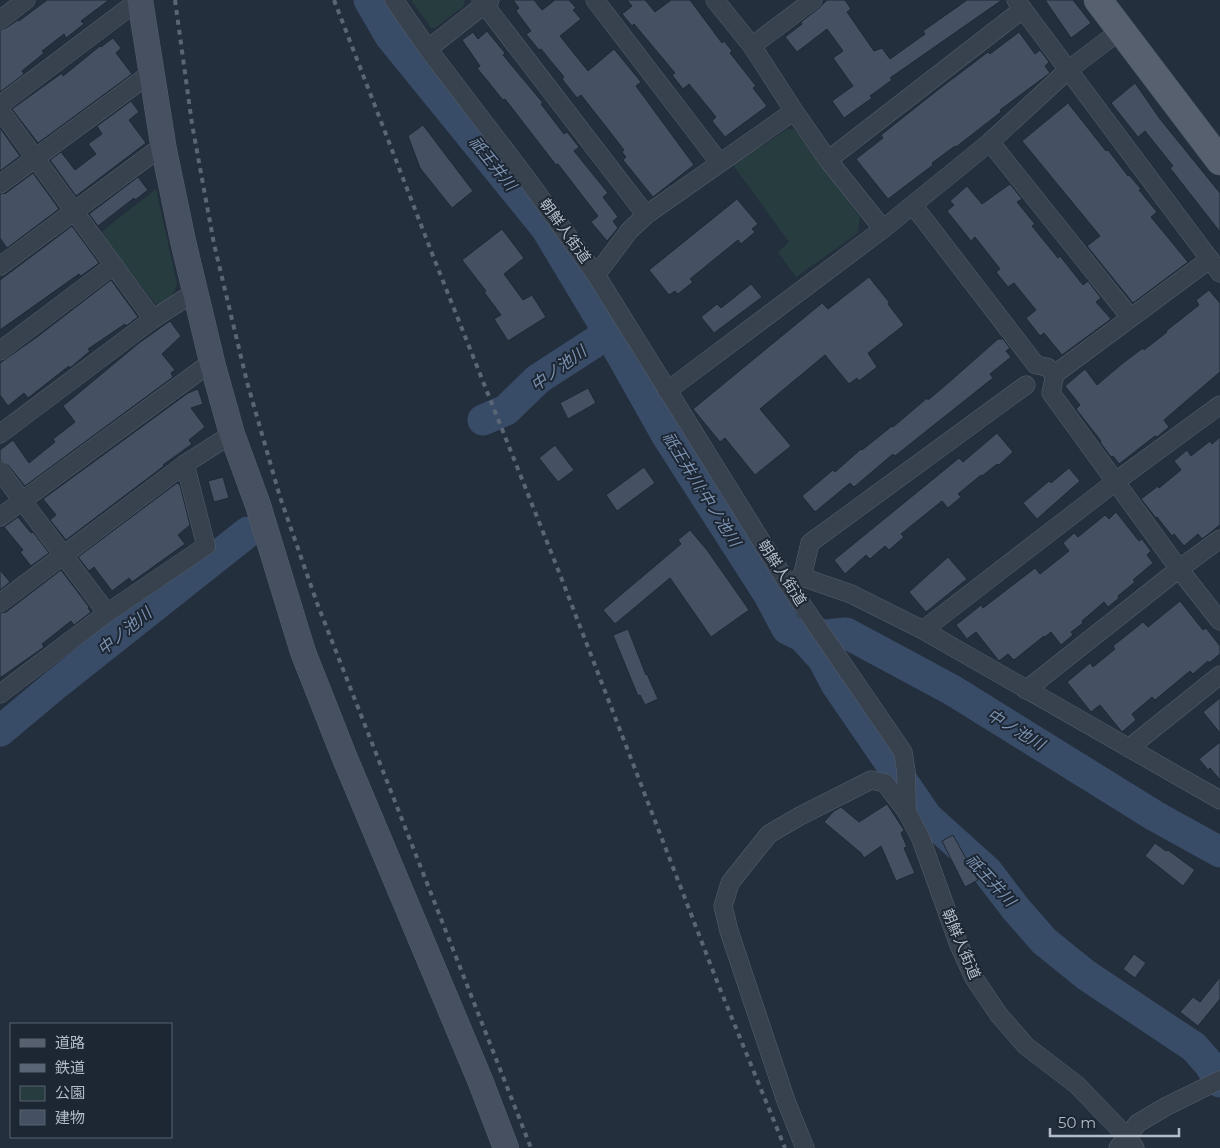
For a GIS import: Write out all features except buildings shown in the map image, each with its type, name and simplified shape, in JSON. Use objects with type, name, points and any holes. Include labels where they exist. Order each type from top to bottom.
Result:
[{"type":"main road","points":[[1098,0],[1220,161]]},
{"type":"street","points":[[0,20],[26,0]]},
{"type":"street","points":[[0,104],[139,0],[164,150],[195,295],[232,434],[261,514],[303,652],[344,756],[480,1080],[506,1148]]},
{"type":"street","name":"朝鮮人街道","points":[[394,0],[527,178],[596,275],[667,391],[795,581],[806,610],[903,752],[906,771],[907,806],[921,839],[959,945],[974,978],[999,1015],[1026,1046],[1077,1085],[1127,1145]]},
{"type":"street","points":[[594,0],[719,162]]},
{"type":"street","points":[[715,0],[752,46],[828,160],[884,229]]},
{"type":"street","points":[[752,46],[813,0]]},
{"type":"street","points":[[428,48],[485,2],[646,215]]},
{"type":"street","points":[[828,160],[1019,5],[1215,266],[1130,317],[1055,374],[1051,393],[1179,569],[1220,621]]},
{"type":"street","points":[[667,391],[884,229],[990,142],[1068,70],[1121,30]]},
{"type":"street","points":[[0,184],[152,73]]},
{"type":"street","points":[[0,110],[153,319]]},
{"type":"street","points":[[596,275],[629,231],[646,215],[794,111]]},
{"type":"street","points":[[990,142],[1130,317]]},
{"type":"street","points":[[0,266],[153,153],[164,150]]},
{"type":"street","points":[[913,205],[1036,365],[1047,367],[1055,374]]},
{"type":"street","points":[[0,351],[114,265]]},
{"type":"street","points":[[0,434],[153,319],[184,299],[195,295]]},
{"type":"street","points":[[1036,365],[1029,372],[1026,385],[810,543],[795,581],[851,594],[923,630],[1220,800]]},
{"type":"street","points":[[0,517],[202,368],[213,366]]},
{"type":"street","points":[[1026,385],[1038,394],[1051,393]]},
{"type":"street","points":[[923,630],[1115,482],[1220,405]]},
{"type":"street","points":[[0,603],[184,464],[232,434]]},
{"type":"street","points":[[0,694],[107,613],[206,546],[184,464]]},
{"type":"street","points":[[0,471],[107,613]]},
{"type":"street","points":[[1026,690],[1179,569],[1220,539]]},
{"type":"street","points":[[1129,748],[1220,675]]},
{"type":"street","points":[[805,1148],[786,1101],[729,931],[723,906],[730,883],[769,834],[800,816],[871,780],[885,783],[907,806]]},
{"type":"street","points":[[1127,1145],[1138,1123],[1167,1106],[1220,1080]]},
{"type":"green space","points":[[411,0],[465,0],[464,6],[435,28],[431,28]]},
{"type":"green space","points":[[787,129],[794,129],[860,217],[858,233],[796,277],[778,252],[789,242],[733,165]]},
{"type":"green space","points":[[156,189],[177,284],[172,296],[157,306],[100,233]]},
{"type":"waterway","name":"祇王井川;中ノ池川","points":[[369,0],[390,36],[546,228],[609,333],[667,436],[769,595],[787,629],[803,637],[823,659],[836,684],[927,817],[987,871],[1016,909],[1044,941],[1086,975],[1194,1047],[1209,1064],[1220,1082]]},
{"type":"waterway","name":"中ノ池川","points":[[483,420],[506,410],[538,379],[609,333]]},
{"type":"waterway","name":"中ノ池川","points":[[0,731],[248,532]]},
{"type":"waterway","name":"中ノ池川","points":[[803,637],[846,633],[952,690],[1155,816],[1220,852]]},
{"type":"railway","points":[[175,0],[192,124],[214,244],[247,382],[280,497],[317,603],[531,1148]]},
{"type":"railway","points":[[334,0],[435,261],[559,572],[718,984],[785,1148]]},
{"type":"water label","name":"祇王井川","points":[[493,163]]},
{"type":"water label","name":"祇王井川","points":[[991,880]]}]
